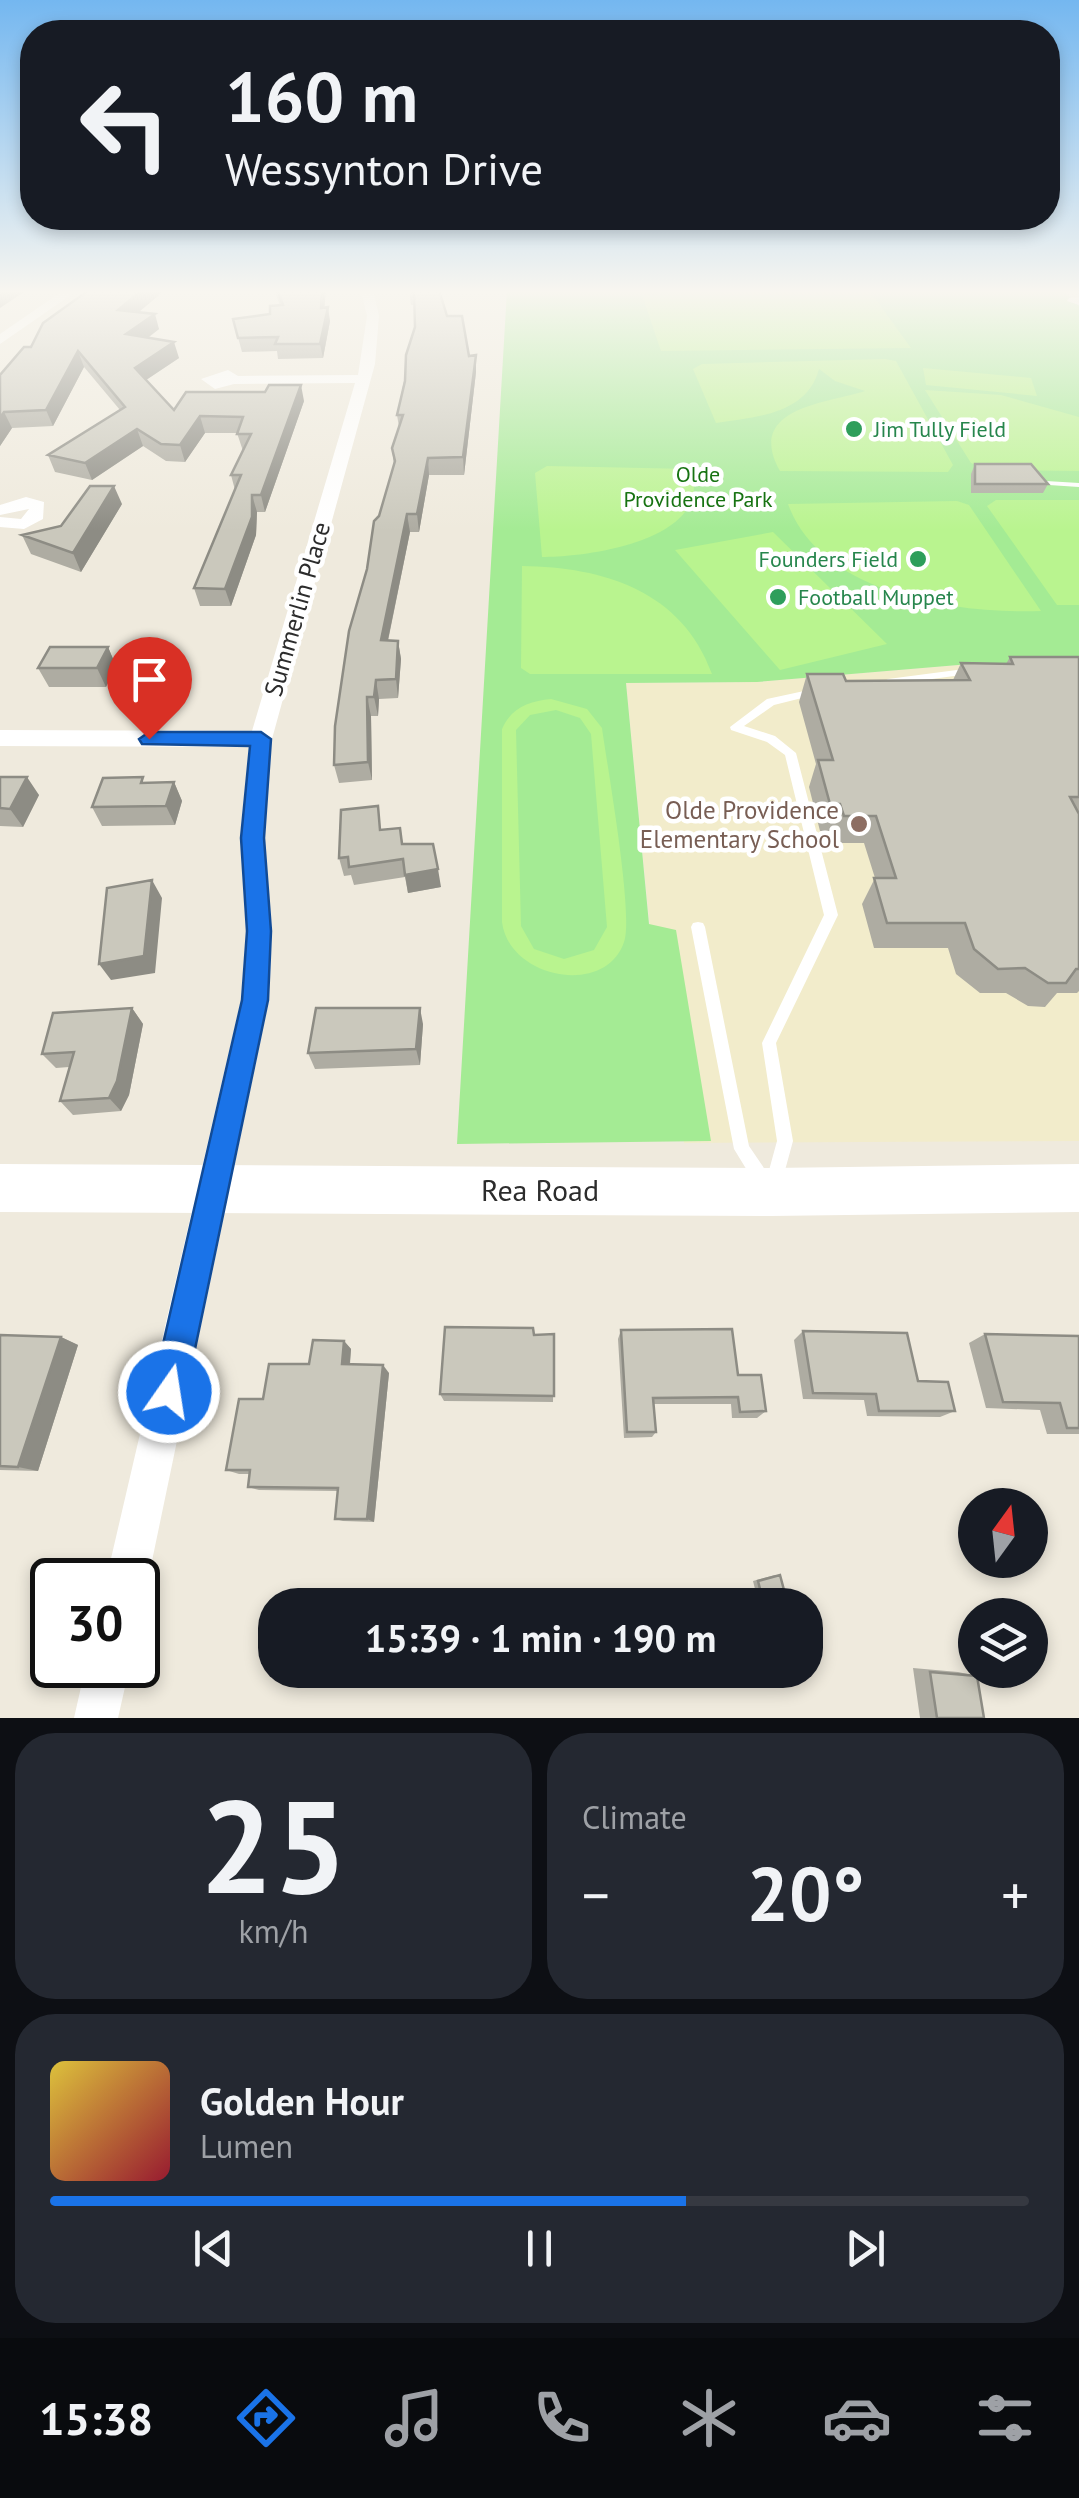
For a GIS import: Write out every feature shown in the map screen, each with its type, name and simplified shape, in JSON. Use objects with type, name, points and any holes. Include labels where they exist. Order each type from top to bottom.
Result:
[{"type":"main road","name":"Rea Road","points":[[0,1188],[771,1192],[1079,1188]]},
{"type":"street","name":"Summerlin Place","points":[[132,1558],[255,1000],[259,931],[252,838],[261,739],[366,370]]},
{"type":"street","points":[[234,380],[364,380]]},
{"type":"street","points":[[0,510],[26,502],[38,506],[37,515],[24,524],[0,522]]},
{"type":"street","points":[[0,738],[261,739]]},
{"type":"street","points":[[96,1718],[103,1688]]},
{"type":"lane","points":[[1049,482],[1079,485]]},
{"type":"lane","points":[[874,684],[990,669]]},
{"type":"lane","points":[[771,1192],[786,1141],[769,1044],[831,915],[790,752],[771,740],[735,727],[771,702],[828,690]]},
{"type":"lane","points":[[698,927],[742,1149],[771,1192]]},
{"type":"shaded area","name":"Olde Providence Elementary School","points":[[1079,661],[1079,1141],[684,1143],[649,919],[626,683],[757,682],[982,663]]},
{"type":"green space","name":"Olde Providence Park","points":[[502,370],[1079,370],[1079,663],[982,663],[757,682],[626,683],[649,924],[676,930],[711,1141],[457,1144]]},
{"type":"green space","name":"Jim Tully Field","points":[[693,370],[819,370],[804,396],[792,404],[763,415],[716,423]]},
{"type":"green space","name":"Jim Tully Field","points":[[821,370],[901,370],[953,465],[948,472],[780,471],[772,450],[773,433],[782,421],[813,405],[865,391],[835,381]]},
{"type":"green space","points":[[923,370],[1031,378],[1037,396],[926,385]]},
{"type":"green space","points":[[925,390],[1001,395],[1079,417],[1079,471],[988,470],[971,463]]},
{"type":"green space","points":[[547,466],[691,469],[693,493],[684,513],[667,528],[643,540],[588,553],[542,557],[535,473]]},
{"type":"green space","points":[[996,500],[1079,500],[1079,605],[1057,605],[987,506]]},
{"type":"green space","name":"Founders Field","points":[[957,501],[969,505],[1041,611],[933,602],[860,579],[830,560],[805,535],[788,504]]},
{"type":"green space","name":"Football Muppet","points":[[773,532],[887,644],[780,670],[675,550]]},
{"type":"green space","points":[[522,566],[582,572],[636,589],[681,622],[699,646],[712,674],[530,674],[521,668]]},
{"type":"green space","points":[[551,699],[587,709],[602,728],[619,839],[624,942],[614,959],[598,970],[579,975],[539,968],[521,957],[502,922],[502,729],[516,711]],"holes":[[[556,710],[580,718],[591,734],[607,927],[594,950],[564,959],[534,949],[521,926],[516,730],[530,715]]]},
{"type":"building","points":[[4,370],[68,370],[46,410],[4,412],[0,418],[0,375]]},
{"type":"building","points":[[94,370],[137,370],[174,410],[186,392],[265,392],[269,385],[301,385],[261,495],[252,495],[252,517],[225,589],[194,588],[241,475],[231,475],[251,434],[237,434],[243,417],[200,416],[180,445],[161,444],[137,429],[85,463],[48,455],[125,407]]},
{"type":"building","points":[[405,370],[474,370],[463,457],[428,458],[417,514],[407,514],[381,640],[398,641],[396,679],[376,680],[374,697],[367,697],[368,762],[334,765],[335,726],[349,631],[367,569],[374,521],[379,516],[395,461],[392,448],[403,415],[397,415]]},
{"type":"building","points":[[975,464],[1031,464],[1048,484],[975,484]]},
{"type":"building","points":[[90,486],[114,486],[73,553],[22,535],[61,526]]},
{"type":"building","points":[[50,647],[108,647],[97,668],[38,668]]},
{"type":"building","name":"Olde Providence Elementary School","points":[[1010,657],[1079,657],[1079,797],[1070,797],[1079,814],[1079,969],[1066,983],[1048,983],[1025,968],[998,969],[974,949],[965,923],[887,923],[874,878],[896,878],[876,816],[844,816],[840,804],[830,804],[818,760],[833,760],[807,674],[843,674],[846,681],[970,680],[961,663],[1013,664]]},
{"type":"building","points":[[0,777],[27,777],[10,809],[0,808]]},
{"type":"building","points":[[143,777],[141,783],[174,782],[166,806],[92,807],[103,778]]},
{"type":"building","points":[[378,806],[380,830],[400,828],[402,844],[433,844],[438,869],[405,875],[403,859],[349,867],[348,857],[339,858],[341,810]]},
{"type":"building","points":[[152,880],[144,956],[99,964],[107,888]]},
{"type":"building","points":[[132,1008],[117,1081],[109,1098],[60,1101],[74,1052],[42,1054],[53,1013]]},
{"type":"building","points":[[316,1008],[420,1008],[416,1049],[308,1053]]},
{"type":"building","points":[[445,1327],[533,1328],[534,1335],[554,1334],[554,1396],[440,1394]]},
{"type":"building","points":[[732,1329],[738,1375],[761,1375],[766,1411],[740,1412],[738,1397],[653,1398],[656,1432],[627,1432],[621,1330]]},
{"type":"building","points":[[803,1331],[907,1333],[918,1381],[948,1382],[955,1411],[879,1411],[876,1394],[813,1393]]},
{"type":"building","points":[[985,1334],[1079,1336],[1079,1428],[1067,1428],[1060,1403],[1003,1402]]},
{"type":"building","points":[[0,1335],[61,1337],[18,1467],[0,1466]]},
{"type":"building","points":[[313,1340],[344,1341],[342,1364],[383,1365],[367,1519],[335,1519],[338,1488],[248,1487],[250,1470],[226,1470],[239,1399],[263,1399],[269,1364],[309,1364]]},
{"type":"building","points":[[780,1575],[783,1588],[760,1588],[758,1581]]},
{"type":"building","points":[[930,1672],[958,1674],[958,1688],[979,1688],[984,1718],[937,1718]]},
{"type":"place","name":"Jim Tully Field","points":[[854,429]]},
{"type":"place","name":"Founders Field","points":[[918,559]]},
{"type":"place","name":"Football Muppet","points":[[778,597]]},
{"type":"place","name":"Olde Providence Elementary School","points":[[859,824]]},
{"type":"route","points":[[149,739],[261,739],[252,838],[259,931],[255,1000],[236,1102],[169,1392]]}]
